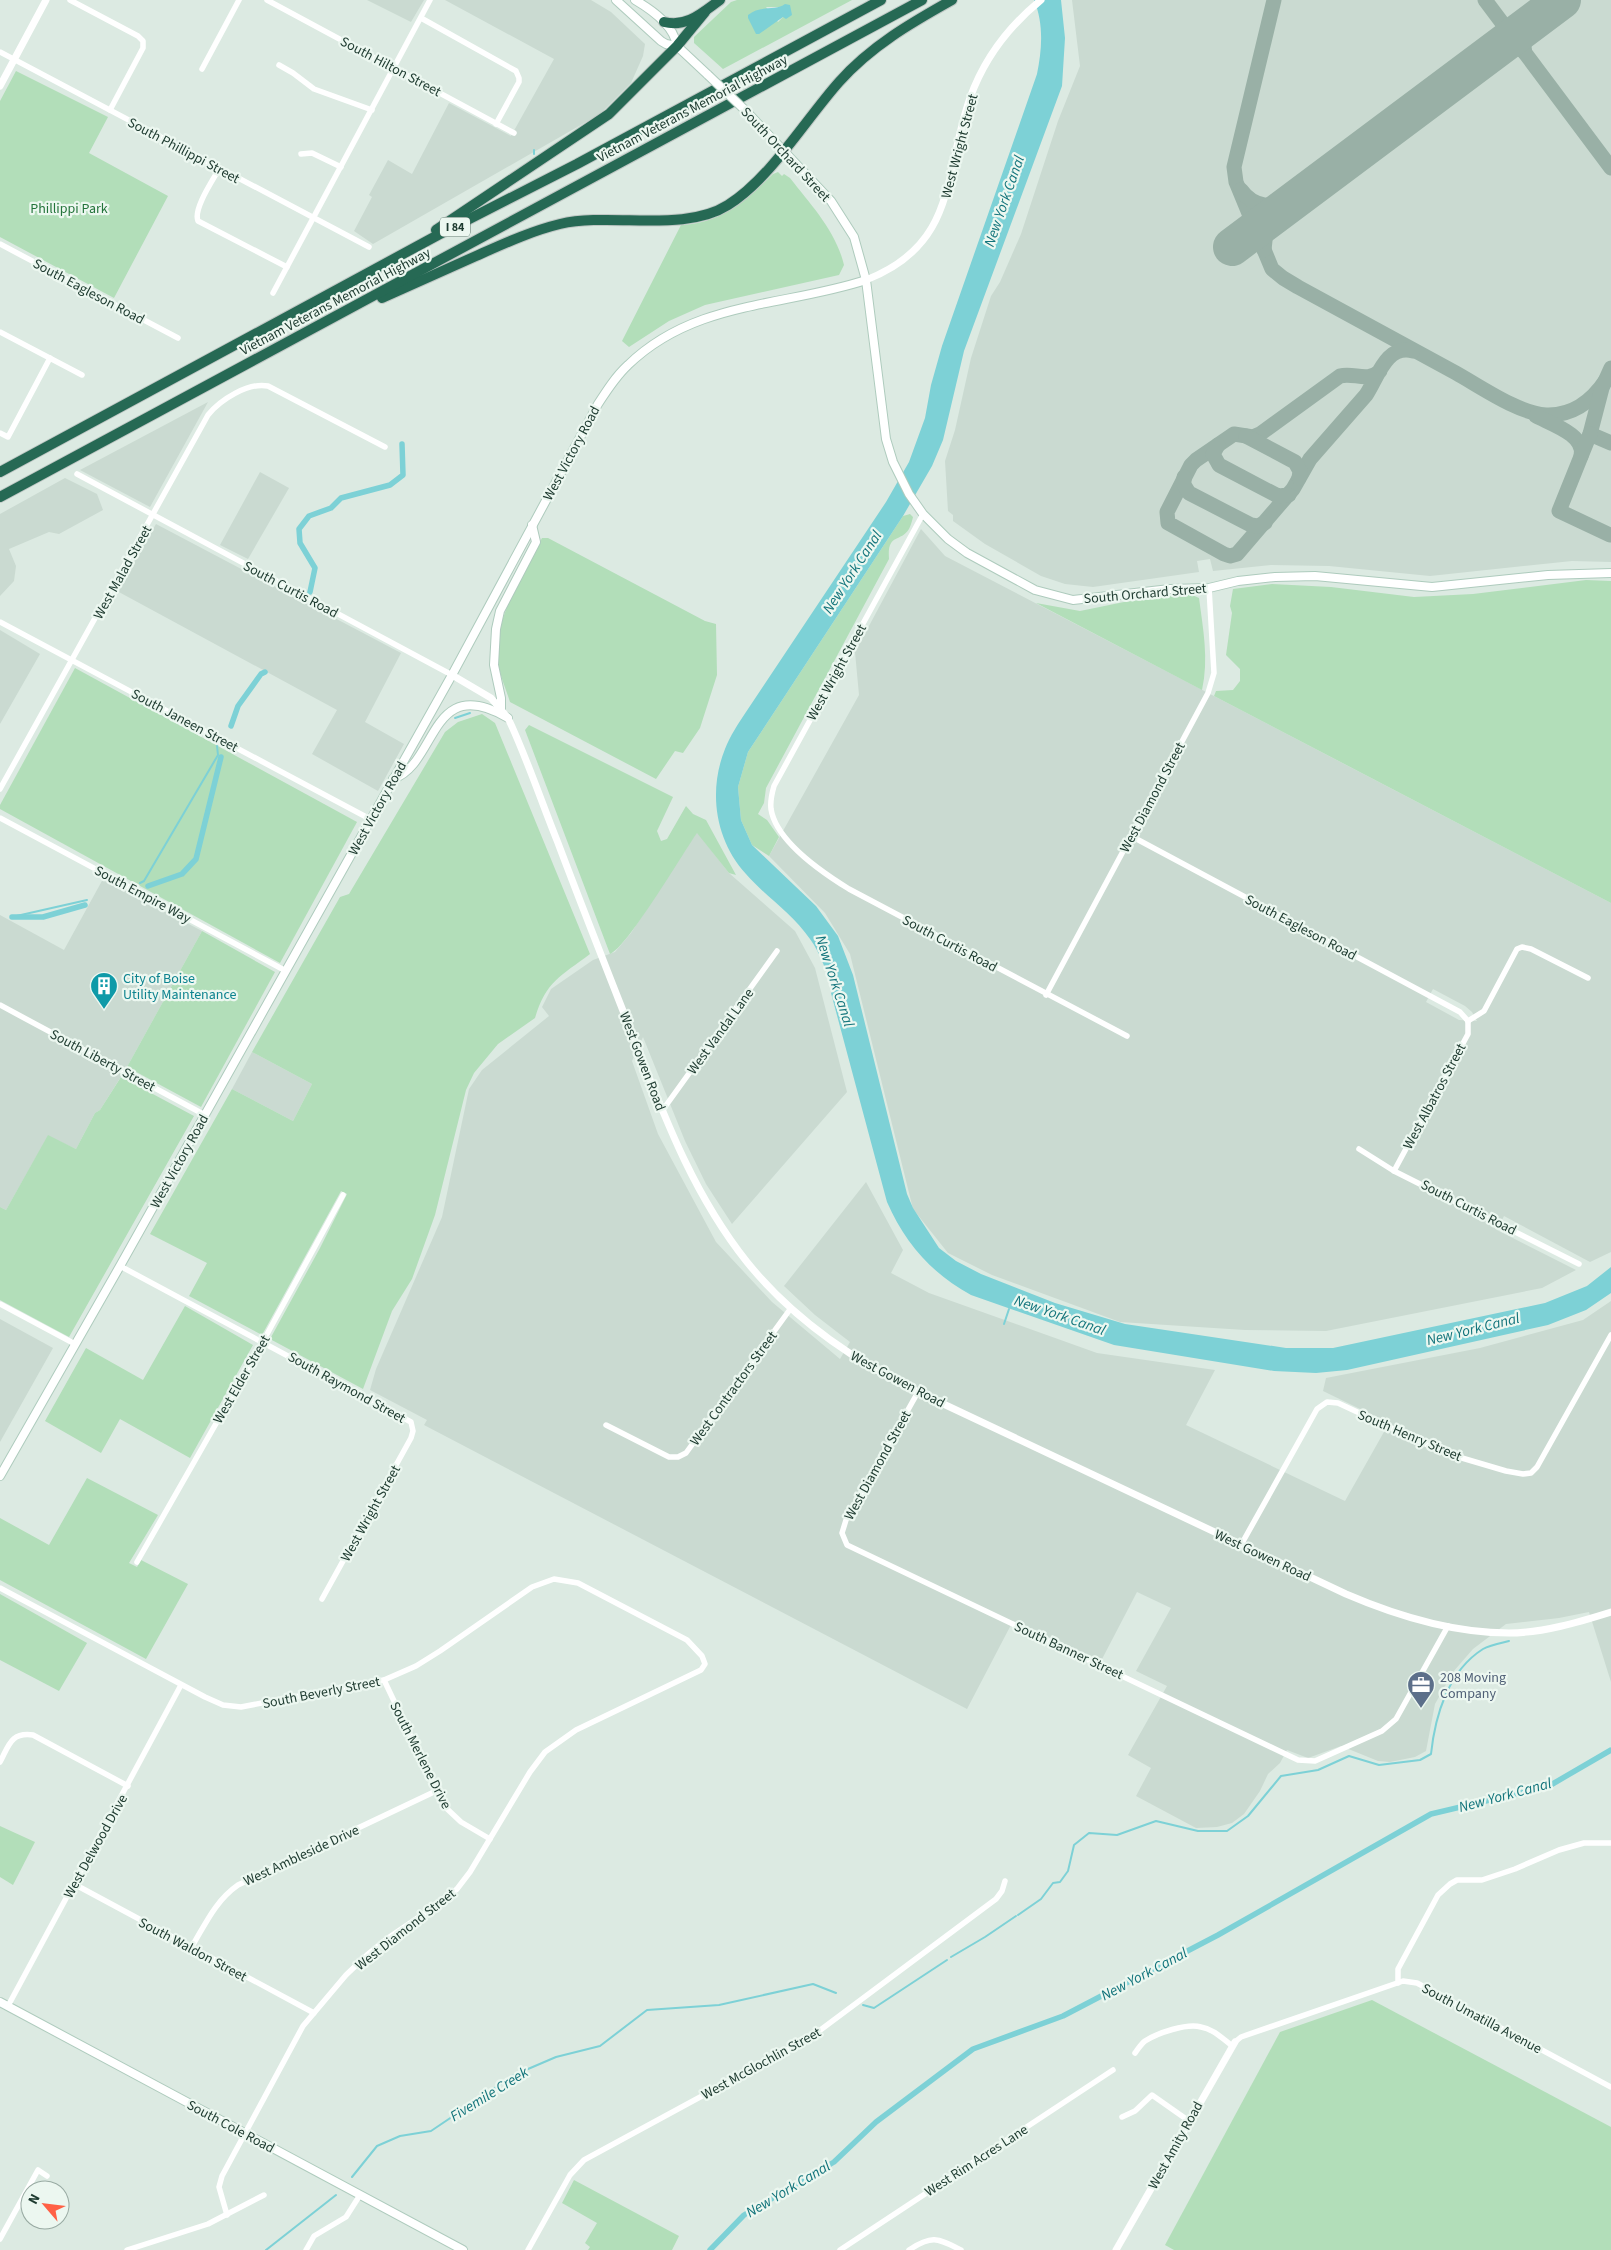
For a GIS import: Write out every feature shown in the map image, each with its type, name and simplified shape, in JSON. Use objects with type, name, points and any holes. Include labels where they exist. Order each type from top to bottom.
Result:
[{"type":"highway","points":[[383,265],[609,114],[676,46],[705,12],[720,0]]},
{"type":"highway","name":"Vietnam Veterans Memorial Highway","points":[[0,472],[383,265],[577,164],[881,0]]},
{"type":"highway","name":"Vietnam Veterans Memorial Highway","points":[[0,498],[922,0]]},
{"type":"highway","points":[[315,328],[522,236],[542,229],[584,220],[682,219],[698,217],[716,211],[739,197],[784,150],[838,83],[859,61],[891,36],[952,0]]},
{"type":"highway","points":[[664,22],[679,24],[705,12]]},
{"type":"main road","name":"South Orchard Street","points":[[616,0],[661,41],[676,46],[746,111],[831,201],[850,230],[866,280],[884,427],[889,450],[900,479],[923,514],[948,539],[967,553],[1034,590],[1073,600],[1170,588],[1209,588],[1275,577],[1315,576],[1432,587],[1548,575],[1611,573]]},
{"type":"main road","name":"South Orchard Street","points":[[635,0],[664,22],[676,36],[676,46]]},
{"type":"main road","name":"West Victory Road","points":[[0,1476],[452,675],[598,404],[629,364],[658,341],[705,317],[839,289],[866,280]]},
{"type":"main road","points":[[501,709],[501,698],[494,666],[496,629],[500,611],[536,542],[532,525]]},
{"type":"main road","points":[[393,779],[406,773],[414,765],[436,726],[443,718],[455,710],[468,706],[478,707],[494,711],[508,718]]},
{"type":"main road","name":"South Cole Road","points":[[0,2002],[463,2250]]},
{"type":"street","points":[[0,86],[46,0]]},
{"type":"street","points":[[70,0],[138,36],[143,41],[143,48],[110,110]]},
{"type":"street","points":[[202,69],[239,0]]},
{"type":"street","name":"South Hilton Street","points":[[267,0],[514,133]]},
{"type":"street","points":[[273,293],[430,0]]},
{"type":"street","name":"West Wright Street","points":[[866,280],[889,271],[921,245],[931,231],[944,202],[963,118],[979,76],[1004,38],[1041,0]]},
{"type":"street","points":[[421,18],[516,71],[519,78],[518,82],[496,124]]},
{"type":"street","name":"South Phillippi Street","points":[[0,52],[369,247]]},
{"type":"street","points":[[279,66],[293,73],[314,89],[372,110]]},
{"type":"street","points":[[301,154],[312,153],[340,167]]},
{"type":"street","points":[[219,168],[196,212],[198,221],[287,267]]},
{"type":"street","name":"South Eagleson Road","points":[[0,244],[178,338]]},
{"type":"street","points":[[0,332],[82,375]]},
{"type":"street","points":[[0,434],[8,437],[50,358]]},
{"type":"street","name":"West Malad Street","points":[[0,789],[213,408],[254,384],[268,386],[385,447]]},
{"type":"street","name":"South Curtis Road","points":[[77,474],[484,692],[501,709]]},
{"type":"street","name":"West Wright Street","points":[[783,834],[771,810],[774,786],[923,514]]},
{"type":"street","name":"West Diamond Street","points":[[1046,995],[1208,693],[1214,673],[1209,588]]},
{"type":"street","name":"South Janeen Street","points":[[0,622],[370,819]]},
{"type":"street","name":"West Gowen Road","points":[[501,709],[508,718],[662,1111],[704,1200],[728,1237],[770,1288],[791,1308],[850,1354],[918,1392],[1368,1604],[1417,1620],[1448,1626],[1512,1632],[1553,1627],[1611,1612]]},
{"type":"street","name":"South Empire Way","points":[[0,818],[286,971]]},
{"type":"street","name":"South Curtis Road","points":[[783,834],[805,857],[849,889],[1046,995],[1127,1036]]},
{"type":"street","name":"South Eagleson Road","points":[[1131,836],[1460,1012],[1468,1020]]},
{"type":"street","points":[[1468,1020],[1484,1011],[1517,949],[1522,947],[1531,949],[1588,978]]},
{"type":"street","name":"West Vandal Lane","points":[[662,1111],[777,951]]},
{"type":"street","name":"South Liberty Street","points":[[0,1005],[205,1115]]},
{"type":"street","name":"West Albatros Street","points":[[1394,1170],[1468,1034],[1468,1020]]},
{"type":"street","name":"South Curtis Road","points":[[1359,1149],[1394,1170],[1579,1264]]},
{"type":"street","name":"West Elder Street","points":[[137,1562],[343,1195]]},
{"type":"street","name":"South Raymond Street","points":[[120,1266],[408,1420],[413,1426]]},
{"type":"street","points":[[0,1304],[75,1344]]},
{"type":"street","name":"West Contractors Street","points":[[606,1425],[669,1457],[678,1457],[686,1453],[791,1308]]},
{"type":"street","name":"South Henry Street","points":[[1241,1545],[1317,1409],[1327,1402],[1338,1403],[1445,1453],[1506,1472],[1530,1473],[1537,1467],[1611,1335]]},
{"type":"street","name":"West Diamond Street","points":[[843,1539],[842,1533],[846,1520],[918,1392]]},
{"type":"street","name":"West Wright Street","points":[[322,1599],[411,1438],[413,1426]]},
{"type":"street","name":"South Banner Street","points":[[843,1539],[852,1548],[1298,1760],[1315,1761],[1382,1731],[1390,1725],[1396,1719],[1448,1626]]},
{"type":"street","name":"South Beverly Street","points":[[0,1588],[181,1685],[224,1705],[241,1707],[384,1680],[416,1666],[532,1587],[554,1579],[578,1583],[687,1640],[702,1656],[705,1664]]},
{"type":"street","name":"West Diamond Street","points":[[227,2215],[219,2187],[222,2176],[303,2026],[314,2012],[367,1956],[388,1938],[441,1902],[456,1889],[470,1872],[530,1772],[545,1752],[576,1730],[701,1670],[705,1664]]},
{"type":"street","name":"South Merlene Drive","points":[[384,1680],[436,1791],[452,1815],[490,1839]]},
{"type":"street","name":"West Delwood Drive","points":[[8,2006],[181,1685]]},
{"type":"street","points":[[0,1762],[11,1742],[23,1734],[33,1736],[128,1786]]},
{"type":"street","name":"West Ambleside Drive","points":[[191,1948],[215,1906],[225,1894],[238,1885],[436,1791]]},
{"type":"street","points":[[1398,1983],[1398,1968],[1438,1896],[1450,1884],[1457,1880],[1482,1880],[1515,1869],[1558,1850],[1584,1843],[1611,1843]]},
{"type":"street","name":"West McGlochlin Street","points":[[528,2250],[570,2175],[584,2160],[811,2037],[996,1899],[1002,1891],[1004,1881]]},
{"type":"street","name":"South Waldon Street","points":[[74,1884],[314,2012]]},
{"type":"street","name":"South Umatilla Avenue","points":[[1233,2043],[1241,2037],[1398,1983],[1409,1981],[1417,1983],[1611,2087]]},
{"type":"street","points":[[1134,2053],[1144,2041],[1190,2026],[1201,2026],[1233,2043]]},
{"type":"street","name":"West Amity Road","points":[[1116,2250],[1233,2043]]},
{"type":"street","name":"West Rim Acres Lane","points":[[840,2250],[1113,2070]]},
{"type":"street","points":[[1122,2117],[1135,2111],[1152,2096],[1189,2121]]},
{"type":"street","points":[[0,2239],[38,2170],[47,2176]]},
{"type":"street","points":[[127,2250],[208,2224],[264,2195]]},
{"type":"street","points":[[306,2250],[314,2236],[346,2217],[360,2195]]},
{"type":"street","points":[[909,2250],[923,2241],[932,2238],[942,2240],[960,2250]]},
{"type":"shaded area","points":[[367,0],[424,0],[411,22]]},
{"type":"shaded area","points":[[445,0],[591,0],[611,12],[645,44],[643,56],[631,83],[600,114],[373,244],[354,231],[372,197],[369,195],[388,160],[412,174],[449,103],[511,136],[554,59]]},
{"type":"shaded area","points":[[1072,0],[1611,0],[1611,562],[1572,561],[1430,576],[1329,566],[1271,565],[1213,571],[1210,559],[1197,561],[1199,572],[1093,587],[1065,584],[1041,576],[985,544],[953,521],[953,515],[948,511],[945,461],[955,430],[971,358],[991,296],[1000,282],[1021,234],[1058,121],[1080,66]]},
{"type":"shaded area","points":[[208,402],[150,507],[80,470]]},
{"type":"shaded area","points":[[260,472],[289,488],[248,559],[220,545]]},
{"type":"shaded area","points":[[65,478],[97,494],[103,510],[59,534],[49,532],[9,549],[16,566],[14,581],[0,596],[0,514]]},
{"type":"shaded area","points":[[156,524],[401,653],[365,722],[404,744],[378,791],[312,754],[337,710],[117,591]]},
{"type":"shaded area","points":[[921,529],[945,556],[1611,903],[1611,1252],[1590,1262],[1504,1216],[1497,1230],[1576,1270],[1542,1288],[1326,1331],[1245,1330],[1120,1322],[992,1275],[948,1253],[913,1209],[850,954],[825,913],[769,856],[859,695],[855,652]],"holes":[[[1433,989],[1465,1006],[1472,1012],[1477,1021],[1459,1020],[1426,1002]]]},
{"type":"shaded area","points":[[0,630],[40,654],[0,724]]},
{"type":"shaded area","points":[[697,832],[729,873],[795,931],[815,968],[847,1092],[732,1224],[706,1184],[685,1141],[643,1037],[632,1061],[658,1134],[716,1242],[772,1302],[840,1359],[850,1342],[815,1315],[784,1286],[866,1182],[903,1250],[891,1273],[929,1293],[1097,1353],[1215,1370],[1186,1425],[1345,1501],[1389,1423],[1323,1391],[1326,1378],[1480,1348],[1583,1320],[1611,1301],[1611,1682],[1589,1612],[1559,1618],[1506,1624],[1473,1649],[1453,1672],[1435,1704],[1426,1751],[1415,1757],[1390,1762],[1378,1761],[1341,1746],[1308,1758],[1287,1750],[1280,1763],[1268,1774],[1260,1791],[1244,1814],[1232,1823],[1217,1827],[1196,1828],[1136,1796],[1151,1768],[1128,1755],[1167,1686],[1136,1671],[1171,1608],[1137,1592],[1101,1661],[1013,1621],[967,1709],[424,1425],[427,1420],[370,1390],[376,1369],[442,1217],[469,1089],[482,1070],[549,1016],[542,1007],[551,989],[593,960],[615,952],[631,933]]},
{"type":"shaded area","points":[[103,879],[202,931],[127,1067],[100,1110],[95,1113],[76,1149],[48,1136],[6,1210],[0,1207],[0,915],[64,950]]},
{"type":"shaded area","points":[[252,1052],[312,1084],[293,1121],[232,1089]]},
{"type":"shaded area","points":[[0,1319],[53,1348],[0,1442]]},
{"type":"green space","points":[[737,0],[852,0],[723,69],[694,43],[694,37],[731,2]],"holes":[[[766,7],[781,7],[783,17],[778,22]]]},
{"type":"green space","name":"Phillippi Park","points":[[16,71],[108,117],[89,153],[168,196],[114,298],[0,237],[0,101]]},
{"type":"green space","points":[[778,172],[782,176],[784,174],[790,178],[829,230],[844,265],[839,275],[705,305],[669,321],[629,347],[622,341],[681,225],[695,224],[721,215],[743,201],[773,174]]},
{"type":"green space","points":[[910,514],[913,517],[909,529],[890,545],[889,559],[766,788],[764,803],[758,814],[767,820],[779,837],[769,856],[752,845],[741,820],[738,787],[748,752],[903,516]]},
{"type":"green space","points":[[542,538],[548,538],[705,621],[716,624],[717,675],[700,728],[683,753],[675,751],[656,779],[510,702],[498,662],[497,647],[500,631],[504,614],[511,598]]},
{"type":"green space","points":[[1586,580],[1611,581],[1611,903],[1214,696],[1216,691],[1233,690],[1240,681],[1240,669],[1226,655],[1232,613],[1230,606],[1233,589],[1272,584],[1331,587],[1414,597],[1473,594]]},
{"type":"green space","points":[[1190,594],[1199,598],[1205,644],[1202,690],[1036,603],[1080,611],[1124,602]]},
{"type":"green space","points":[[75,668],[357,822],[280,963],[0,809],[0,805]]},
{"type":"green space","points":[[482,714],[495,723],[590,954],[556,980],[544,995],[535,1018],[498,1044],[474,1073],[466,1090],[435,1215],[412,1279],[392,1311],[363,1389],[270,1339],[347,1194],[341,1191],[262,1335],[189,1296],[207,1263],[150,1234],[232,1089],[293,1121],[312,1084],[252,1052],[340,897],[349,894],[445,732],[458,722]]},
{"type":"green space","points":[[529,725],[673,797],[657,831],[661,841],[667,839],[686,806],[693,814],[706,820],[736,875],[729,873],[697,833],[655,899],[629,935],[610,954],[525,730]]},
{"type":"green space","points":[[202,931],[275,972],[201,1107],[127,1067]]},
{"type":"green space","points":[[121,1077],[194,1116],[69,1337],[0,1300],[0,1207],[6,1210],[48,1135],[76,1149],[95,1113],[100,1110]]},
{"type":"green space","points":[[185,1306],[253,1345],[190,1458],[120,1419],[101,1453],[45,1421],[86,1348],[143,1380]]},
{"type":"green space","points":[[87,1478],[158,1515],[129,1563],[137,1567],[141,1560],[188,1584],[146,1659],[0,1580],[0,1518],[49,1545]]},
{"type":"green space","points":[[0,1594],[87,1643],[59,1691],[0,1660]]},
{"type":"green space","points":[[0,1826],[35,1842],[13,1885],[0,1877]]},
{"type":"green space","points":[[1372,2000],[1611,2127],[1611,2250],[1174,2250],[1165,2245],[1280,2032]]},
{"type":"green space","points":[[574,2180],[679,2236],[672,2250],[588,2250],[590,2247],[585,2243],[597,2223],[562,2203]]},
{"type":"water","points":[[1034,0],[1061,0],[1065,38],[1062,86],[964,351],[943,440],[932,466],[903,516],[748,752],[738,787],[741,820],[752,845],[816,906],[838,936],[853,975],[907,1194],[913,1208],[939,1248],[956,1261],[981,1274],[1055,1303],[1125,1324],[1286,1348],[1333,1348],[1545,1303],[1587,1286],[1611,1267],[1611,1293],[1586,1310],[1548,1325],[1347,1370],[1316,1373],[1274,1371],[1114,1345],[971,1295],[944,1277],[921,1256],[894,1217],[887,1202],[831,993],[833,991],[821,957],[803,930],[746,874],[727,846],[721,831],[716,798],[720,765],[727,744],[734,730],[886,502],[909,462],[925,418],[931,385],[942,346],[1037,74],[1041,27]]},
{"type":"water","points":[[785,4],[790,5],[792,15],[786,19],[783,17],[759,34],[756,34],[748,15],[758,10]]},
{"type":"waterway","points":[[310,592],[315,568],[300,543],[299,529],[309,516],[331,508],[341,498],[390,485],[403,475],[402,444]]},
{"type":"waterway","points":[[231,726],[238,706],[261,674],[265,672]]},
{"type":"waterway","points":[[455,718],[470,713]]},
{"type":"waterway","points":[[140,883],[144,881],[218,755],[217,746]]},
{"type":"waterway","points":[[148,886],[182,874],[196,859],[221,757]]},
{"type":"waterway","points":[[12,917],[87,900]]},
{"type":"waterway","points":[[12,917],[43,917],[85,905]]},
{"type":"waterway","points":[[1004,1324],[1009,1309]]},
{"type":"waterway","name":"Fivemile Creek","points":[[1018,1915],[1041,1899],[1053,1883],[1060,1882],[1068,1871],[1074,1845],[1089,1833],[1117,1835],[1156,1821],[1198,1831],[1227,1831],[1248,1816],[1281,1776],[1318,1770],[1349,1756],[1379,1765],[1420,1760],[1431,1754],[1440,1710],[1452,1682],[1471,1658],[1483,1649],[1509,1641]]},
{"type":"waterway","name":"New York Canal","points":[[710,2250],[744,2215],[834,2162],[876,2122],[973,2049],[1063,2016],[1218,1935],[1431,1814],[1549,1786],[1611,1750]]},
{"type":"waterway","name":"Fivemile Creek","points":[[951,1957],[1016,1916]]},
{"type":"waterway","name":"Fivemile Creek","points":[[863,2005],[874,2008],[947,1960]]},
{"type":"waterway","name":"Fivemile Creek","points":[[352,2177],[377,2146],[400,2136],[431,2131],[514,2075],[556,2057],[600,2046],[647,2010],[719,2005],[813,1984],[836,1993]]},
{"type":"waterway","name":"Fivemile Creek","points":[[266,2250],[336,2195]]},
{"type":"taxiway","points":[[1274,0],[1234,167],[1236,182],[1272,269],[1298,287],[1524,410],[1546,415],[1555,415],[1573,410],[1588,401],[1606,380]]},
{"type":"taxiway","points":[[1485,0],[1524,52]]},
{"type":"taxiway","points":[[1530,24],[1523,41],[1525,53],[1611,168]]},
{"type":"taxiway","points":[[1241,190],[1252,200],[1264,205],[1271,206],[1292,202]]},
{"type":"taxiway","points":[[1264,250],[1266,231],[1279,212]]},
{"type":"taxiway","points":[[1380,371],[1375,374],[1365,377],[1340,376],[1260,434],[1253,437],[1234,434],[1196,460],[1191,465],[1167,512],[1168,523],[1224,554],[1230,556],[1237,554],[1293,489],[1310,459],[1366,395],[1389,357],[1396,352],[1404,350],[1413,351]]},
{"type":"taxiway","points":[[1611,368],[1602,388],[1590,434],[1611,443]]},
{"type":"taxiway","points":[[1536,416],[1573,436],[1581,449],[1581,456]]},
{"type":"taxiway","points":[[1590,434],[1559,511],[1610,535]]},
{"type":"taxiway","points":[[1246,436],[1295,462],[1300,471],[1299,478]]},
{"type":"taxiway","points":[[1218,445],[1213,454],[1219,465],[1278,496],[1289,495]]},
{"type":"taxiway","points":[[1184,477],[1184,485],[1189,493],[1251,525],[1257,526],[1265,523]]},
{"type":"runway","points":[[1232,247],[1562,0]]},
{"type":"place","name":"City of Boise Utility Maintenance","points":[[104,1010]]},
{"type":"place","name":"208 Moving Company","points":[[1421,1709]]}]
